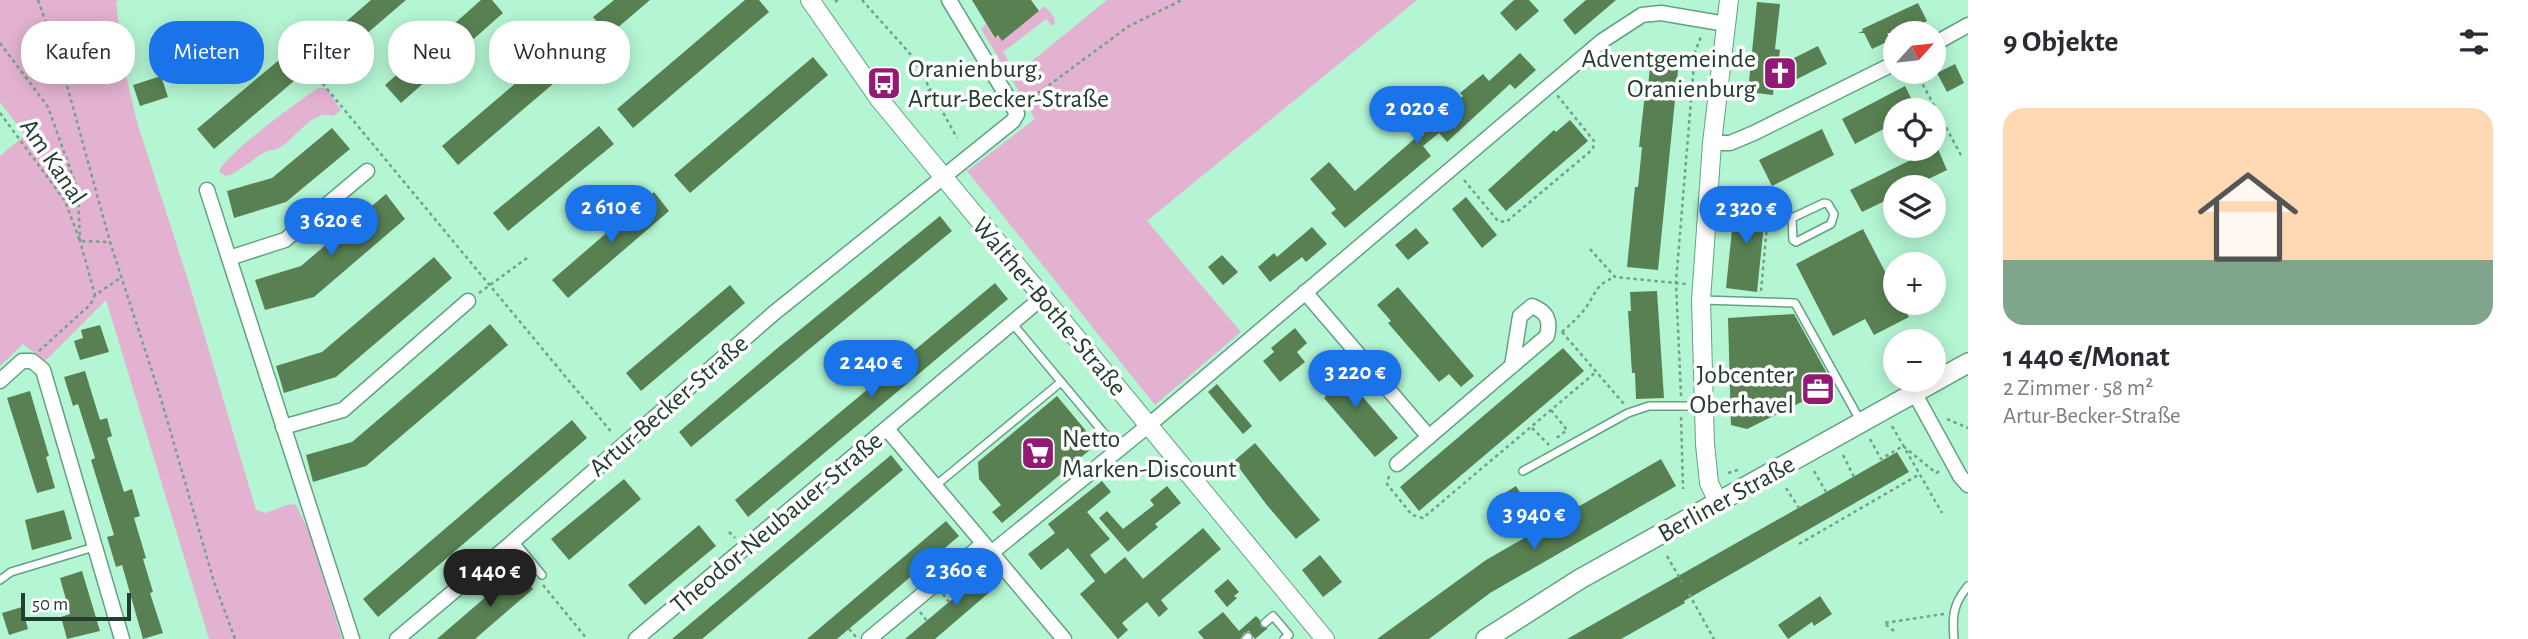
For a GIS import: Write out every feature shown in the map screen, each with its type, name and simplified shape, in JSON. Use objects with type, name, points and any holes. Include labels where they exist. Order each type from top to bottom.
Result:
[{"type":"main road","name":"Berliner Straße","points":[[1486,639],[1580,579],[1718,502],[1866,431],[1915,394],[1968,363]]},
{"type":"street","name":"Walther-Bothe-Straße","points":[[810,0],[860,74],[943,177],[1325,639]]},
{"type":"street","name":"Artur-Becker-Straße","points":[[397,639],[514,541],[774,313],[1013,121],[1017,114],[998,78],[949,0]]},
{"type":"street","points":[[1718,502],[1709,483],[1704,444],[1701,293],[1712,143],[1729,0]]},
{"type":"street","points":[[863,638],[1149,425],[1602,41],[1642,15],[1661,13],[1726,24]]},
{"type":"street","points":[[1946,37],[1968,25]]},
{"type":"street","points":[[1712,143],[1730,143],[1754,134],[1883,69]]},
{"type":"street","points":[[229,258],[285,240],[367,171]]},
{"type":"street","points":[[207,190],[352,639]]},
{"type":"street","points":[[1305,292],[1429,438]]},
{"type":"street","name":"Theodor-Neubauer-Straße","points":[[636,639],[1044,296]]},
{"type":"street","points":[[283,427],[343,410],[468,301]]},
{"type":"street","points":[[1397,464],[1556,330],[1543,310],[1532,306],[1520,316],[1512,366]]},
{"type":"street","points":[[0,381],[22,361],[32,361],[43,370],[122,639]]},
{"type":"street","points":[[1915,394],[1968,485]]},
{"type":"street","points":[[887,429],[1064,639]]},
{"type":"lane","points":[[1708,190],[1770,200],[1792,218],[1793,240],[1796,242],[1831,224],[1834,214],[1828,204],[1824,204],[1792,218]]},
{"type":"lane","points":[[1701,293],[1760,302],[1795,303],[1866,431]]},
{"type":"lane","points":[[1012,323],[1118,450]]},
{"type":"lane","points":[[935,486],[1061,382]]},
{"type":"lane","points":[[1523,471],[1628,413],[1649,406],[1704,407]]},
{"type":"lane","points":[[514,541],[538,576]]},
{"type":"lane","points":[[0,580],[11,572],[94,547]]},
{"type":"lane","points":[[1954,639],[1956,600],[1968,586]]},
{"type":"lane","points":[[1265,623],[1273,616],[1289,635],[1284,639]]},
{"type":"path","points":[[38,0],[63,71],[110,242],[234,639]]},
{"type":"path","points":[[862,0],[912,56],[957,138]]},
{"type":"path","points":[[1024,103],[1129,26],[1182,0]]},
{"type":"path","points":[[1683,489],[1676,282],[1695,52],[1704,28]]},
{"type":"path","points":[[0,43],[48,107],[78,191],[80,241],[95,295]]},
{"type":"path","points":[[323,84],[621,445]]},
{"type":"path","points":[[1922,84],[1962,157]]},
{"type":"path","points":[[1464,180],[1499,221],[1506,222],[1592,149],[1594,141],[1549,85]]},
{"type":"path","points":[[910,106],[931,89]]},
{"type":"path","name":"Am Kanal","points":[[0,113],[65,201],[80,241],[110,242]]},
{"type":"path","points":[[1760,302],[1770,200]]},
{"type":"path","points":[[1590,248],[1615,276]]},
{"type":"path","points":[[468,301],[527,258]]},
{"type":"path","points":[[1628,413],[1596,372],[1556,330],[1588,305],[1594,290],[1615,276],[1676,282],[1701,293]]},
{"type":"path","points":[[32,361],[38,351],[90,305],[95,295],[122,277]]},
{"type":"path","points":[[1397,464],[1388,478],[1388,484],[1412,515],[1423,518],[1596,372]]},
{"type":"path","points":[[1531,426],[1548,445],[1567,430],[1550,410]]},
{"type":"path","points":[[1947,419],[1968,428]]},
{"type":"path","points":[[1892,426],[1942,513]]},
{"type":"path","points":[[1866,431],[1881,460],[1903,446]]},
{"type":"path","points":[[1903,446],[1936,472]]},
{"type":"path","points":[[1843,455],[1854,477]]},
{"type":"path","points":[[1814,471],[1826,492]]},
{"type":"path","points":[[1799,544],[1920,474]]},
{"type":"path","points":[[1786,488],[1799,508]]},
{"type":"path","points":[[1667,556],[1682,582]]},
{"type":"path","points":[[538,576],[587,639]]},
{"type":"path","points":[[941,591],[949,602]]},
{"type":"path","points":[[1689,594],[1714,639]]},
{"type":"path","points":[[918,610],[927,621]]},
{"type":"path","points":[[1894,631],[1884,623],[1954,612]]},
{"type":"path","points":[[849,629],[863,638]]},
{"type":"shaded area","points":[[0,0],[119,0],[116,2],[118,21],[21,21],[21,84],[128,84],[137,122],[189,283],[256,510],[265,513],[290,504],[296,505],[309,532],[342,639],[209,639],[106,300],[45,361],[23,344],[0,366],[0,156],[25,135],[0,102]]},
{"type":"shaded area","points":[[1107,0],[1417,0],[1147,221],[1241,332],[1155,405],[967,171],[1035,119],[1011,78]]},
{"type":"shaded area","points":[[1045,6],[1054,17],[1055,24],[1052,26],[1046,19],[1003,52],[1008,60],[1003,65],[981,29],[986,24],[994,38],[998,35],[1002,40]]},
{"type":"shaded area","points":[[318,88],[326,88],[341,110],[334,116],[319,116],[311,120],[285,144],[263,153],[236,171],[226,176],[219,172],[248,141]]},
{"type":"building","points":[[371,0],[406,0],[374,27],[374,21],[347,21]]},
{"type":"building","points":[[481,0],[492,0],[503,13],[494,21],[489,21],[489,25],[475,38],[475,21],[457,21]]},
{"type":"building","points":[[614,0],[650,0],[625,21],[597,21],[593,17]]},
{"type":"building","points":[[745,0],[759,0],[769,12],[633,128],[617,109]]},
{"type":"building","points":[[972,0],[1031,0],[1039,11],[1002,41],[998,35],[995,38]]},
{"type":"building","points":[[1514,0],[1529,0],[1539,11],[1516,31],[1500,13]]},
{"type":"building","points":[[1586,0],[1616,0],[1575,35],[1563,20]]},
{"type":"building","name":"Adventgemeinde Oranienburg","points":[[1757,2],[1780,4],[1775,49],[1780,50],[1778,66],[1818,46],[1827,64],[1789,83],[1774,82],[1773,95],[1748,92]]},
{"type":"building","points":[[1918,3],[1927,21],[1883,21],[1883,44],[1872,49],[1864,33],[1858,33],[1863,31],[1862,29]]},
{"type":"building","points":[[1520,53],[1536,70],[1515,89],[1510,84],[1447,142],[1439,133],[1423,146],[1431,156],[1345,228],[1331,213],[1336,209],[1310,179],[1329,162],[1355,191],[1463,96],[1460,93],[1483,74],[1489,81]]},
{"type":"building","points":[[813,57],[828,75],[690,193],[674,175]]},
{"type":"building","points":[[278,61],[278,84],[291,84],[214,149],[197,129],[250,84],[264,84],[264,73]]},
{"type":"building","points":[[1955,64],[1964,83],[1947,92],[1943,84],[1946,84],[1946,68]]},
{"type":"building","points":[[1650,67],[1678,70],[1658,270],[1627,267]]},
{"type":"building","points":[[149,80],[149,84],[164,84],[168,97],[140,106],[133,85]]},
{"type":"building","points":[[388,82],[423,84],[401,103],[385,85]]},
{"type":"building","points":[[515,84],[553,84],[458,165],[442,146]]},
{"type":"building","points":[[1905,86],[1911,98],[1883,98],[1883,129],[1855,144],[1842,119]]},
{"type":"building","points":[[1570,120],[1588,141],[1506,211],[1488,190],[1554,130],[1556,132]]},
{"type":"building","points":[[599,126],[614,144],[508,231],[493,213]]},
{"type":"building","points":[[332,128],[350,149],[286,202],[234,218],[227,191],[272,178]]},
{"type":"building","points":[[1822,129],[1834,155],[1772,186],[1759,160]]},
{"type":"building","points":[[1909,161],[1943,161],[1947,170],[1937,175],[1883,175],[1883,202],[1862,212],[1850,190]]},
{"type":"building","points":[[654,192],[669,211],[568,298],[552,280]]},
{"type":"building","points":[[386,194],[405,219],[314,297],[265,310],[255,280],[301,266]]},
{"type":"building","points":[[1466,197],[1497,235],[1482,248],[1452,209]]},
{"type":"building","points":[[1735,201],[1766,205],[1757,292],[1726,288]]},
{"type":"building","points":[[940,216],[952,231],[691,447],[679,432]]},
{"type":"building","points":[[1312,227],[1327,244],[1306,262],[1302,257],[1270,282],[1258,267],[1274,253],[1277,257]]},
{"type":"building","points":[[1416,228],[1429,243],[1408,260],[1395,245]]},
{"type":"building","points":[[1863,229],[1883,268],[1883,315],[1909,317],[1874,335],[1865,319],[1833,336],[1796,264]]},
{"type":"building","points":[[1222,255],[1238,272],[1223,285],[1208,267]]},
{"type":"building","points":[[434,257],[452,278],[336,377],[284,393],[276,366],[322,352]]},
{"type":"building","points":[[995,283],[1008,299],[748,517],[735,500]]},
{"type":"building","points":[[730,285],[745,303],[641,391],[626,373]]},
{"type":"building","points":[[1398,287],[1474,376],[1461,387],[1449,374],[1439,382],[1388,323],[1391,321],[1377,305]]},
{"type":"building","points":[[1657,291],[1664,398],[1636,399],[1628,311],[1631,311],[1630,292]]},
{"type":"building","points":[[1794,314],[1834,386],[1747,429],[1731,425],[1728,318]]},
{"type":"building","points":[[490,324],[508,345],[366,466],[313,482],[306,455],[352,442]]},
{"type":"building","points":[[100,325],[109,352],[80,360],[74,341],[83,338],[81,330]]},
{"type":"building","points":[[1295,328],[1307,343],[1297,352],[1305,362],[1280,382],[1263,361],[1274,352],[1271,348]]},
{"type":"building","points":[[1563,348],[1584,371],[1419,511],[1400,487]]},
{"type":"building","points":[[1333,362],[1398,438],[1375,457],[1324,398],[1326,396],[1313,379]]},
{"type":"building","points":[[85,371],[100,420],[107,418],[112,436],[107,438],[124,492],[132,489],[140,516],[134,518],[146,558],[143,559],[153,592],[150,593],[163,633],[143,639],[122,565],[116,567],[107,537],[114,535],[91,460],[95,458],[78,404],[73,406],[64,377]]},
{"type":"building","points":[[1217,384],[1252,426],[1243,434],[1208,392]]},
{"type":"building","points":[[30,391],[49,456],[46,457],[55,488],[37,493],[7,398]]},
{"type":"building","name":"Netto Marken-Discount","points":[[1057,396],[1097,444],[1002,523],[992,512],[1001,505],[979,479],[978,462]]},
{"type":"building","points":[[572,420],[587,438],[378,617],[363,599]]},
{"type":"building","points":[[1255,443],[1320,520],[1296,539],[1234,461]]},
{"type":"building","points":[[1897,452],[1909,472],[1684,601],[1685,603],[1621,639],[1567,639]]},
{"type":"building","points":[[891,455],[903,470],[702,639],[672,639]]},
{"type":"building","points":[[1661,459],[1676,486],[1490,593],[1429,639],[1377,639],[1486,560]]},
{"type":"building","points":[[624,479],[641,499],[569,560],[551,539]]},
{"type":"building","points":[[1102,481],[1111,492],[1087,512],[1110,539],[1090,555],[1105,574],[1125,557],[1143,579],[1203,528],[1221,549],[1161,600],[1168,609],[1159,617],[1147,602],[1122,623],[1128,630],[1118,639],[1080,594],[1095,581],[1068,548],[1041,570],[1028,554],[1055,533],[1048,524]]},
{"type":"building","points":[[1167,486],[1181,503],[1155,524],[1158,527],[1128,552],[1099,518],[1107,511],[1123,529],[1154,505],[1150,500]]},
{"type":"building","points":[[1516,486],[1525,501],[1509,511],[1500,496]]},
{"type":"building","points":[[64,510],[72,539],[32,550],[25,520]]},
{"type":"building","points":[[946,521],[959,536],[837,639],[807,639]]},
{"type":"building","points":[[699,525],[716,546],[645,605],[628,585]]},
{"type":"building","points":[[1320,555],[1342,582],[1323,597],[1302,570]]},
{"type":"building","points":[[517,570],[533,589],[475,639],[437,639]]},
{"type":"building","points":[[987,570],[999,584],[935,639],[905,639]]},
{"type":"building","points":[[82,571],[100,631],[67,639],[61,617],[70,614],[60,578]]},
{"type":"building","points":[[1228,579],[1239,592],[1234,596],[1237,598],[1227,607],[1214,591]]},
{"type":"building","points":[[1820,596],[1832,614],[1814,626],[1812,622],[1788,639],[1778,625]]},
{"type":"building","points":[[22,607],[28,629],[9,635],[2,613]]},
{"type":"building","points":[[1223,612],[1239,631],[1256,616],[1261,627],[1268,628],[1255,639],[1249,631],[1240,639],[1204,639],[1198,632]]},
{"type":"place","name":"Adventgemeinde Oranienburg","points":[[1780,73]]},
{"type":"place","name":"Oranienburg, Artur-Becker-Straße","points":[[884,83]]},
{"type":"place","name":"Jobcenter Oberhavel","points":[[1818,389]]},
{"type":"place","name":"Netto Marken-Discount","points":[[1038,453]]}]
